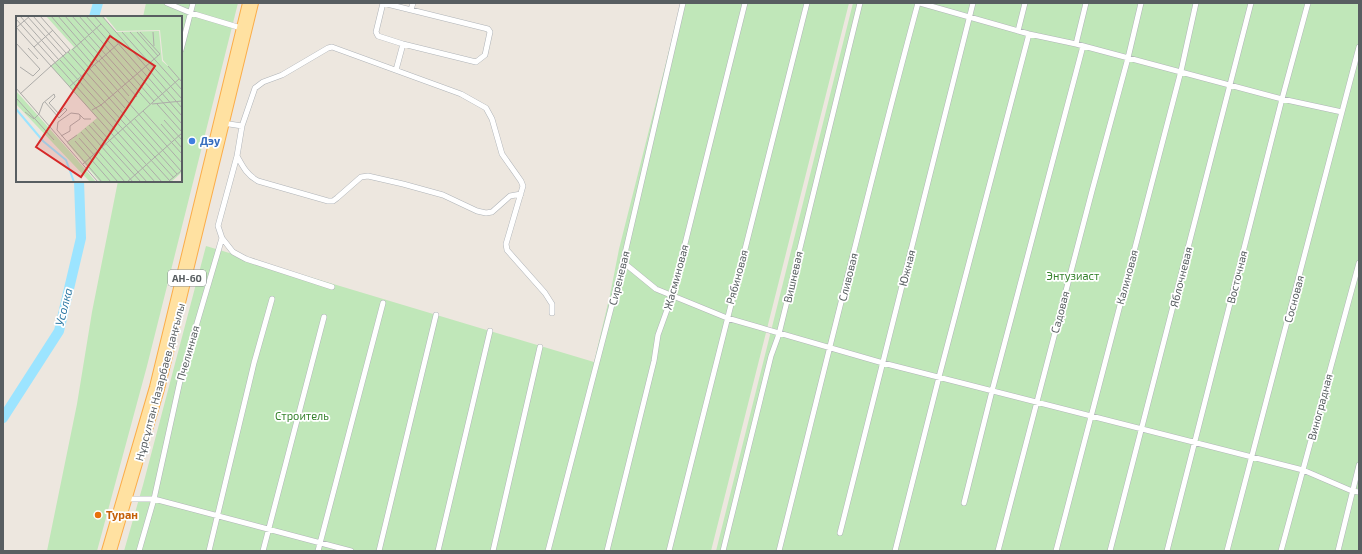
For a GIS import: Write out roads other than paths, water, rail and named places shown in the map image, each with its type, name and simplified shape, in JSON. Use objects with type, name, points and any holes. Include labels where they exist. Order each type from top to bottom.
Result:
[{"type":"main road","name":"Нұрсұлтан Назарбаев даңғылы","points":[[112,551],[160,389],[247,3]]},
{"type":"main road","name":"Нұрсұлтан Назарбаев даңғылы","points":[[106,551],[154,387],[221,123],[254,3]]},
{"type":"street","points":[[168,3],[191,13],[241,28]]},
{"type":"street","points":[[182,46],[193,3]]},
{"type":"street","points":[[383,3],[488,29],[490,32],[485,55],[476,62],[403,44],[378,36],[376,32],[383,3]]},
{"type":"street","points":[[412,10],[413,3]]},
{"type":"street","name":"Сиреневая","points":[[548,551],[623,262],[683,3]]},
{"type":"street","name":"Жасминовая","points":[[607,551],[654,361],[658,335],[672,296],[745,3]]},
{"type":"street","name":"Рябиновая","points":[[669,551],[808,3]]},
{"type":"street","name":"Вишневая","points":[[723,551],[771,356],[779,334],[860,3]]},
{"type":"street","points":[[919,3],[1029,34],[1076,44],[1181,71],[1230,86],[1342,112]]},
{"type":"street","name":"Сливовая","points":[[779,551],[887,117],[919,3]]},
{"type":"street","name":"Южная","points":[[840,533],[973,3]]},
{"type":"street","points":[[1018,31],[1025,3]]},
{"type":"street","points":[[1076,44],[1086,3]]},
{"type":"street","name":"Садовая","points":[[998,551],[1128,58],[1141,3]]},
{"type":"street","name":"Калиновая","points":[[1056,551],[1181,71],[1196,3]]},
{"type":"street","name":"Яблочневая","points":[[1110,551],[1251,3]]},
{"type":"street","name":"Восточная","points":[[1167,551],[1282,99],[1308,3]]},
{"type":"street","points":[[895,551],[938,377],[1029,34]]},
{"type":"street","points":[[403,44],[396,70],[461,94],[486,108],[492,118],[502,154],[523,186],[506,244],[506,250],[545,293],[552,304],[552,313]]},
{"type":"street","points":[[964,503],[1083,46]]},
{"type":"street","name":"Пчелинная","points":[[138,551],[154,499],[180,381],[222,238],[218,226],[237,156],[242,126],[255,88],[258,84],[282,75],[332,47],[396,70]]},
{"type":"street","name":"Сосновая","points":[[1227,551],[1253,457],[1359,47]]},
{"type":"street","points":[[221,123],[242,126]]},
{"type":"street","points":[[237,156],[246,172],[258,181],[328,201],[337,198],[361,177],[368,176],[442,195],[477,211],[486,213],[492,212],[510,196],[521,194]]},
{"type":"street","points":[[222,238],[233,252],[246,259],[332,287]]},
{"type":"street","points":[[623,262],[656,289],[727,318],[883,363],[1303,470],[1352,491],[1359,492]]},
{"type":"street","name":"Виноградная","points":[[1282,551],[1359,263]]},
{"type":"street","points":[[209,551],[254,362],[272,299]]},
{"type":"street","points":[[318,551],[383,303]]},
{"type":"street","points":[[379,551],[436,315]]},
{"type":"street","points":[[263,551],[324,317]]},
{"type":"street","points":[[438,551],[490,331]]},
{"type":"street","points":[[493,551],[540,347]]},
{"type":"street","points":[[1338,551],[1359,465]]},
{"type":"street","points":[[128,499],[154,499],[351,551]]},
{"type":"waterway","name":"Усолка","points":[[94,16],[98,3]]},
{"type":"waterway","name":"Усолка","points":[[3,418],[59,331],[81,238],[79,182]]},
{"type":"place","name":"Дэу","points":[[192,141]]},
{"type":"place","name":"Туран","points":[[98,515]]},
{"type":"park label","name":"Энтузиаст","points":[[1073,276]]},
{"type":"park label","name":"Строитель","points":[[302,416]]}]
